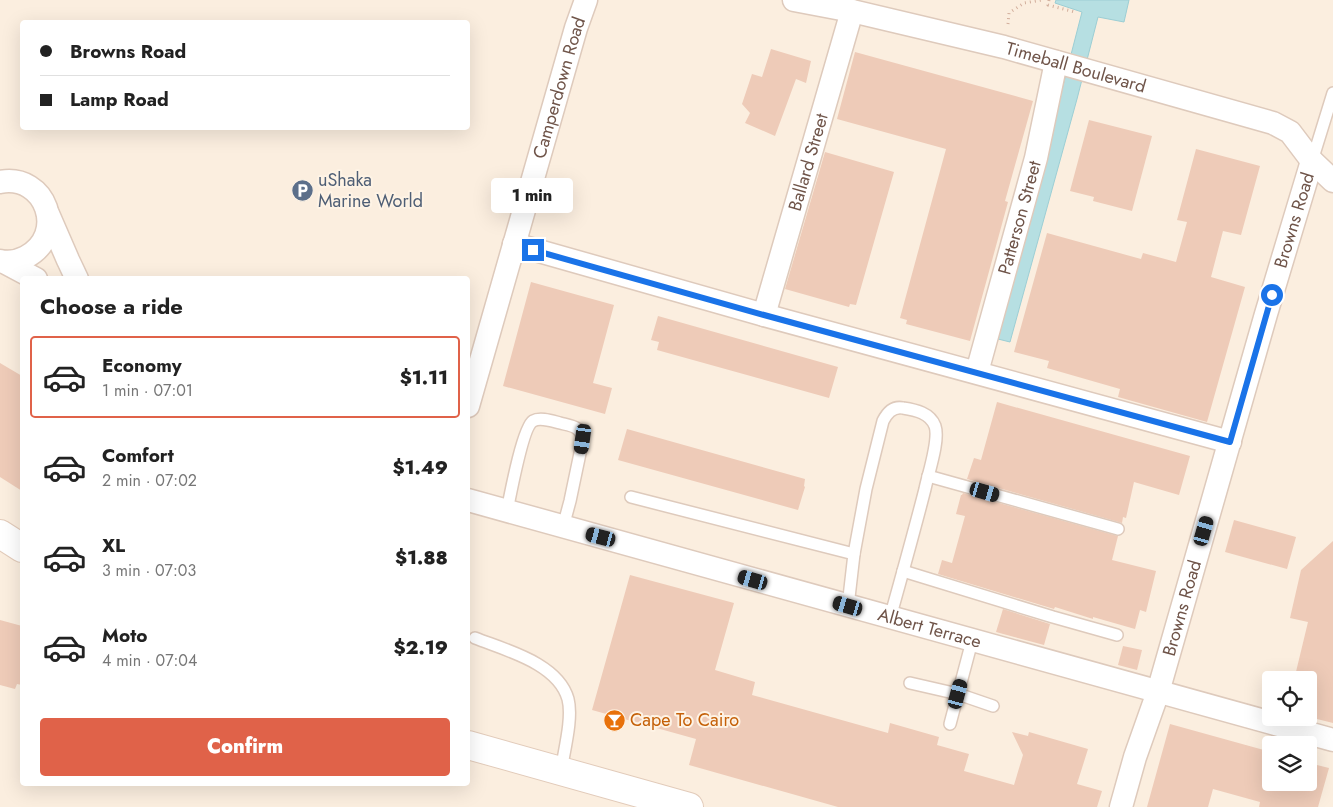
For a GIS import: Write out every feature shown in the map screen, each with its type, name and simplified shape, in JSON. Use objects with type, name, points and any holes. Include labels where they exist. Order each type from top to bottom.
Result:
[{"type":"street","name":"Camperdown Road","points":[[470,399],[576,28],[586,0]]},
{"type":"street","name":"Timeball Boulevard","points":[[794,0],[852,11],[1004,47],[1273,123],[1290,132],[1312,162],[1333,181]]},
{"type":"street","name":"Ballard Street","points":[[764,315],[852,11]]},
{"type":"street","name":"Patterson Street","points":[[977,372],[1036,158],[1059,63]]},
{"type":"street","name":"Browns Road","points":[[1122,807],[1135,757],[1158,692],[1312,162]]},
{"type":"street","points":[[0,182],[19,182],[29,186],[38,194],[45,203],[76,276]]},
{"type":"street","points":[[2,261],[14,261],[23,258],[38,248],[47,232],[48,213]]},
{"type":"street","points":[[514,244],[764,315],[1230,442]]},
{"type":"street","points":[[2,261],[30,276]]},
{"type":"street","name":"Albert Terrace","points":[[470,501],[1333,740]]},
{"type":"street","points":[[0,534],[20,547]]},
{"type":"street","points":[[470,746],[689,807]]},
{"type":"lane","name":"Browns Road","points":[[1312,162],[1333,93]]},
{"type":"lane","points":[[848,606],[854,554],[866,489],[883,421],[887,413],[893,409],[899,407],[912,409],[930,418],[936,433],[935,445],[890,618]]},
{"type":"lane","points":[[507,511],[518,460],[529,425],[539,419],[571,426],[578,428],[582,432],[583,439],[563,527]]},
{"type":"lane","points":[[928,476],[1118,529]]},
{"type":"lane","points":[[631,497],[854,554]]},
{"type":"lane","points":[[903,572],[1052,618],[1117,635]]},
{"type":"lane","points":[[474,638],[520,655],[545,669],[563,687],[568,700],[569,720],[561,771]]},
{"type":"lane","points":[[950,724],[972,641]]},
{"type":"lane","points":[[910,683],[958,694],[993,706]]},
{"type":"path","points":[[1004,47],[1009,13],[1024,3],[1042,0]]},
{"type":"path","points":[[1049,0],[1048,5],[1075,12]]},
{"type":"water","points":[[1056,0],[1129,0],[1124,22],[1098,17],[1010,342],[990,337],[1043,163],[1082,12],[1055,3]]},
{"type":"building","points":[[771,49],[811,61],[806,83],[796,79],[775,136],[745,123],[750,113],[742,104],[752,74],[762,77]]},
{"type":"building","points":[[855,52],[1033,101],[1005,201],[1008,202],[970,341],[906,324],[907,320],[900,318],[946,149],[837,119]]},
{"type":"building","points":[[1089,120],[1152,136],[1132,211],[1093,201],[1094,197],[1070,191]]},
{"type":"building","points":[[1196,149],[1260,166],[1241,235],[1223,231],[1211,277],[1245,287],[1207,422],[1118,397],[1120,389],[1047,368],[1049,361],[1014,352],[1047,233],[1141,259],[1143,253],[1176,262],[1187,222],[1177,220]]},
{"type":"building","points":[[825,152],[894,172],[856,305],[850,304],[849,307],[785,289]]},
{"type":"building","points":[[531,282],[614,305],[593,383],[612,388],[605,414],[503,386]]},
{"type":"building","points":[[658,316],[838,367],[829,398],[657,350],[659,342],[651,340]]},
{"type":"building","points":[[0,363],[20,375],[20,490],[0,477]]},
{"type":"building","points":[[997,402],[1190,456],[1179,495],[1134,482],[1126,518],[1123,517],[1122,523],[967,479],[974,458],[981,460]]},
{"type":"building","points":[[627,429],[805,479],[805,487],[798,510],[618,460]]},
{"type":"building","points":[[963,493],[1118,536],[1112,560],[1156,571],[1146,612],[1140,610],[1135,629],[1055,607],[1054,609],[938,574],[942,560],[952,563],[965,516],[956,514]]},
{"type":"building","points":[[1234,520],[1296,537],[1287,569],[1225,552]]},
{"type":"building","points":[[1333,541],[1333,723],[1317,719],[1317,671],[1296,671],[1308,622],[1290,618],[1301,570]]},
{"type":"building","points":[[630,575],[734,603],[715,670],[755,682],[752,695],[888,733],[890,723],[939,737],[937,745],[969,754],[964,771],[1014,785],[1023,755],[1012,732],[1028,736],[1029,732],[1088,749],[1077,784],[1102,791],[1097,807],[838,807],[689,765],[696,739],[592,710]]},
{"type":"building","points":[[1003,609],[1050,624],[1044,645],[996,632]]},
{"type":"building","points":[[0,620],[20,625],[20,685],[17,684],[15,689],[0,685]]},
{"type":"building","points":[[1123,646],[1142,650],[1137,670],[1118,665]]},
{"type":"building","points":[[1170,724],[1262,750],[1262,791],[1317,791],[1317,765],[1329,768],[1318,807],[1259,807],[1260,802],[1213,789],[1208,807],[1147,807]]},
{"type":"place","name":"uShaka Marine World","points":[[302,190]]},
{"type":"place","name":"Cape To Cairo","points":[[614,720]]},
{"type":"route","points":[[533,250],[1230,442],[1272,295]]}]
